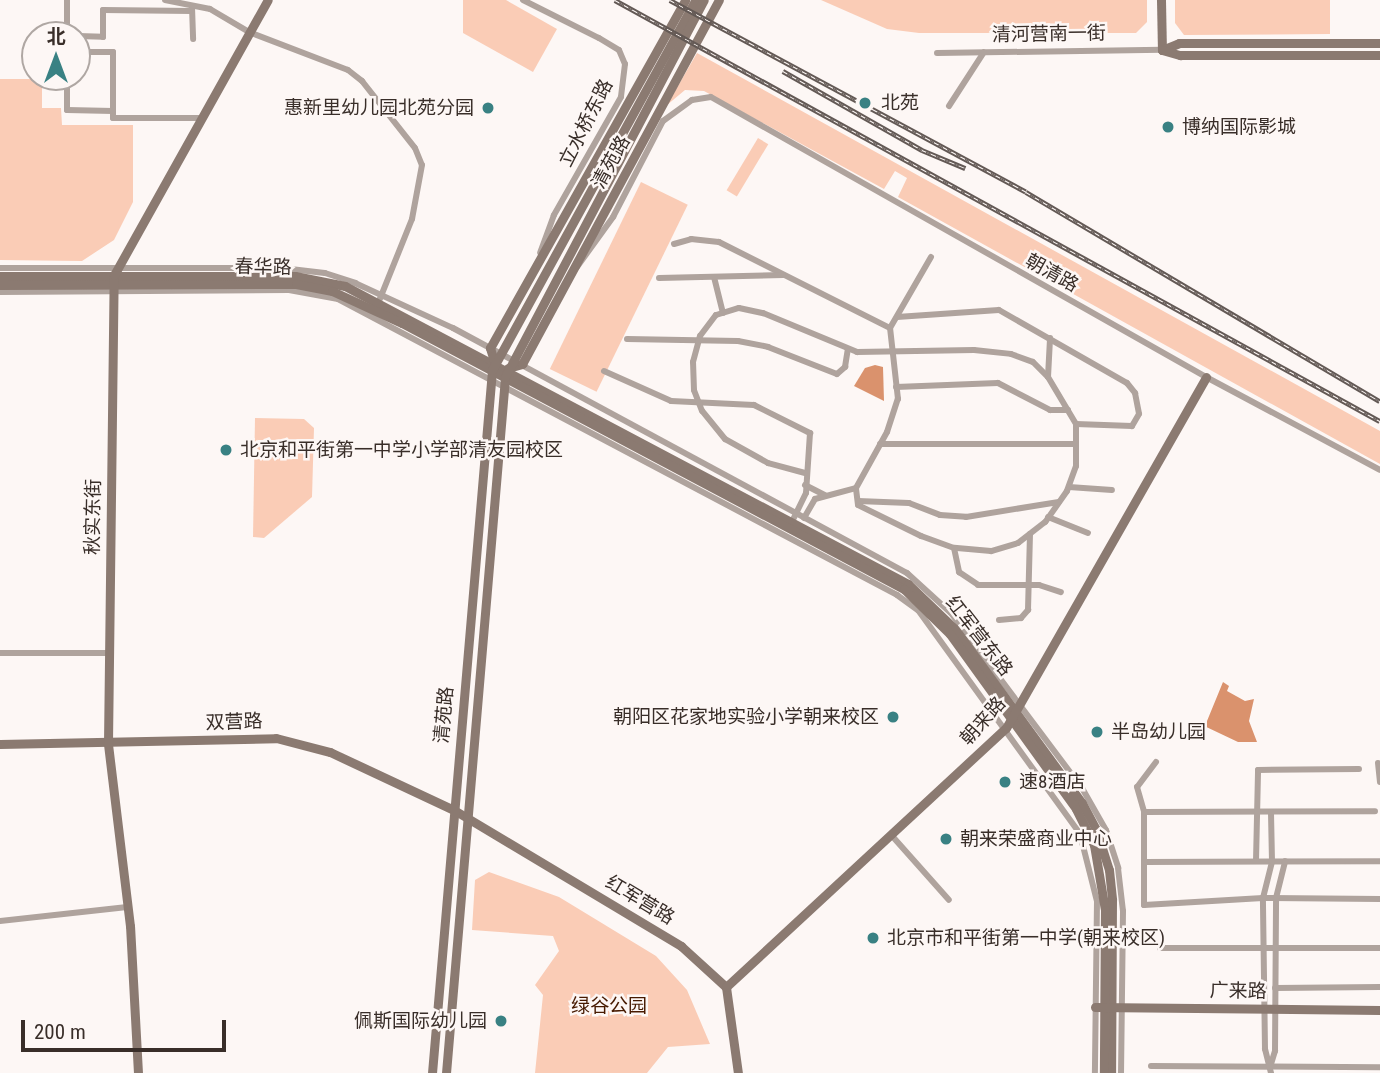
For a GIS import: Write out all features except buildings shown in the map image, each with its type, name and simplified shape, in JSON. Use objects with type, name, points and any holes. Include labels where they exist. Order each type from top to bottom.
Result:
[{"type":"street","points":[[67,21],[68,0]]},
{"type":"street","points":[[165,0],[192,8]]},
{"type":"street","name":"秋实东街","points":[[138,1073],[127,907],[107,743],[116,280],[268,0]]},
{"type":"street","name":"立水桥东路","points":[[523,0],[619,50],[625,65],[621,97],[554,215],[537,269]]},
{"type":"street","name":"清苑路","points":[[432,1073],[494,366],[490,348],[537,269],[685,0]]},
{"type":"street","name":"清苑路","points":[[494,366],[695,0]]},
{"type":"street","name":"清苑路","points":[[446,1073],[467,818],[510,371],[539,306],[704,0]]},
{"type":"street","name":"清苑路","points":[[510,371],[570,275],[719,0]]},
{"type":"street","points":[[1161,0],[1162,50]]},
{"type":"street","points":[[192,8],[193,39]]},
{"type":"street","points":[[202,118],[113,118],[113,52],[78,52],[78,36],[103,37],[103,10],[210,9],[249,32],[348,70],[362,81],[415,148],[422,165],[412,219],[381,297],[490,348]]},
{"type":"street","name":"清河营南一街","points":[[1162,50],[1179,43],[1380,43]]},
{"type":"street","name":"清河营南一街","points":[[937,53],[1162,50],[1180,55],[1380,55]]},
{"type":"street","points":[[949,106],[984,52]]},
{"type":"street","points":[[67,91],[67,110],[113,111]]},
{"type":"street","name":"朝清路","points":[[570,275],[593,250],[663,121],[692,100],[711,97],[1206,377],[1380,470]]},
{"type":"street","points":[[674,244],[691,239],[719,242],[890,328]]},
{"type":"street","points":[[805,472],[768,463],[725,439],[698,401],[693,362],[698,341],[723,313],[739,308],[764,313],[848,349],[891,350],[1011,354],[1033,362],[1048,377],[1076,424],[1076,466],[1069,487],[1048,517],[1030,534],[1018,543],[991,551],[954,548],[869,510],[858,501],[856,488],[880,444],[898,400],[891,350],[890,328],[931,257]]},
{"type":"street","points":[[0,268],[116,280]]},
{"type":"street","points":[[534,292],[537,269]]},
{"type":"street","name":"春华路","points":[[0,275],[323,288],[494,366]]},
{"type":"street","points":[[539,306],[570,275]]},
{"type":"street","points":[[659,278],[785,275]]},
{"type":"street","name":"春华路","points":[[0,285],[303,276],[381,297],[494,366]]},
{"type":"street","points":[[714,276],[723,313]]},
{"type":"street","points":[[0,292],[116,280]]},
{"type":"street","points":[[897,317],[999,310],[1127,383],[1135,393],[1139,414],[1132,426],[1076,424]]},
{"type":"street","points":[[1048,377],[1050,338]]},
{"type":"street","points":[[627,339],[768,347],[837,374],[845,367],[848,349]]},
{"type":"street","points":[[494,366],[510,371],[797,522]]},
{"type":"street","name":"红军营东路","points":[[494,366],[510,371],[880,566],[932,603],[1014,716],[1082,803],[1102,845],[1112,900],[1104,1007],[1104,1073]]},
{"type":"street","points":[[510,371],[790,538],[874,582],[918,610],[1092,803],[1112,843],[1123,911],[1121,1073]]},
{"type":"street","points":[[604,371],[650,395],[671,401],[754,405],[784,416],[810,433],[805,485],[797,522],[790,538]]},
{"type":"street","name":"朝来路","points":[[726,987],[892,836],[1014,716],[1206,377]]},
{"type":"street","points":[[896,387],[999,383],[1050,410],[1068,410]]},
{"type":"street","points":[[880,444],[1076,443]]},
{"type":"street","points":[[805,485],[825,495]]},
{"type":"street","points":[[1069,487],[1112,490]]},
{"type":"street","points":[[797,522],[815,499],[856,488]]},
{"type":"street","points":[[858,501],[909,503],[940,515],[966,517],[1060,502]]},
{"type":"street","points":[[1048,517],[1088,533]]},
{"type":"street","points":[[999,620],[1021,618],[1028,610],[1030,534]]},
{"type":"street","points":[[954,548],[959,572],[978,585],[1028,585],[1061,592]]},
{"type":"street","points":[[0,653],[109,653]]},
{"type":"street","points":[[1014,716],[1066,811],[1090,863],[1098,912],[1104,1007],[1095,1073]]},
{"type":"street","name":"双营路","points":[[0,744],[276,738],[330,752],[454,810]]},
{"type":"street","points":[[1156,762],[1138,787],[1144,812],[1144,905],[1263,898],[1380,899]]},
{"type":"street","points":[[1378,763],[1380,782]]},
{"type":"street","points":[[1256,861],[1258,770],[1359,769]]},
{"type":"street","name":"红军营路","points":[[454,810],[665,935],[726,987]]},
{"type":"street","points":[[1144,812],[1375,811]]},
{"type":"street","points":[[1270,1009],[1263,898],[1272,861],[1271,812]]},
{"type":"street","points":[[892,836],[949,900]]},
{"type":"street","points":[[1271,1069],[1265,1049],[1275,988],[1276,898],[1284,861]]},
{"type":"street","points":[[1144,862],[1380,861]]},
{"type":"street","points":[[0,921],[127,907]]},
{"type":"street","points":[[1160,948],[1380,948]]},
{"type":"street","points":[[726,987],[738,1073]]},
{"type":"street","points":[[1275,988],[1380,987]]},
{"type":"street","name":"红军营东路","points":[[1104,1007],[1111,1073]]},
{"type":"street","name":"广来路","points":[[1104,1007],[1380,1010]]},
{"type":"street","points":[[1151,1066],[1271,1069],[1380,1067]]},
{"type":"green space","points":[[463,0],[506,0],[557,29],[533,72],[463,33]]},
{"type":"green space","points":[[821,0],[1147,0],[1147,22],[1136,33],[919,33],[887,29]]},
{"type":"green space","points":[[1175,0],[1330,0],[1330,34],[1184,35],[1175,23]]},
{"type":"green space","points":[[697,53],[1380,431],[1380,464],[898,197],[907,178],[895,171],[884,189],[704,91],[685,90],[667,105]]},
{"type":"green space","points":[[0,79],[21,79],[21,91],[42,91],[42,108],[61,108],[62,125],[133,125],[133,202],[114,240],[82,261],[0,260]]},
{"type":"green space","points":[[758,138],[768,144],[737,196],[727,190]]},
{"type":"green space","points":[[641,182],[688,205],[597,392],[550,369]]},
{"type":"green space","points":[[255,418],[304,419],[314,428],[312,497],[264,538],[253,537]]},
{"type":"green space","name":"绿谷公园","points":[[489,872],[559,897],[656,956],[687,990],[710,1044],[668,1047],[647,1073],[535,1073],[543,995],[535,985],[559,951],[553,936],[472,930],[475,880]]},
{"type":"shaded area","points":[[875,365],[883,367],[884,401],[854,386],[865,368]]},
{"type":"shaded area","points":[[1223,682],[1229,686],[1227,691],[1245,701],[1254,699],[1249,721],[1257,742],[1238,742],[1200,724],[1207,721]]},
{"type":"railway","points":[[615,0],[1380,421]]},
{"type":"railway","points":[[670,0],[1026,192],[1380,401]]},
{"type":"railway","points":[[783,71],[922,150],[965,168]]},
{"type":"place","name":"北苑","points":[[865,103]]},
{"type":"place","name":"惠新里幼儿园北苑分园","points":[[488,108]]},
{"type":"place","name":"博纳国际影城","points":[[1168,127]]},
{"type":"place","name":"北京和平街第一中学小学部清友园校区","points":[[226,450]]},
{"type":"place","name":"朝阳区花家地实验小学朝来校区","points":[[893,717]]},
{"type":"place","name":"半岛幼儿园","points":[[1097,732]]},
{"type":"place","name":"速8酒店","points":[[1005,782]]},
{"type":"place","name":"朝来荣盛商业中心","points":[[946,839]]},
{"type":"place","name":"北京市和平街第一中学(朝来校区)","points":[[873,938]]},
{"type":"place","name":"佩斯国际幼儿园","points":[[501,1021]]}]
